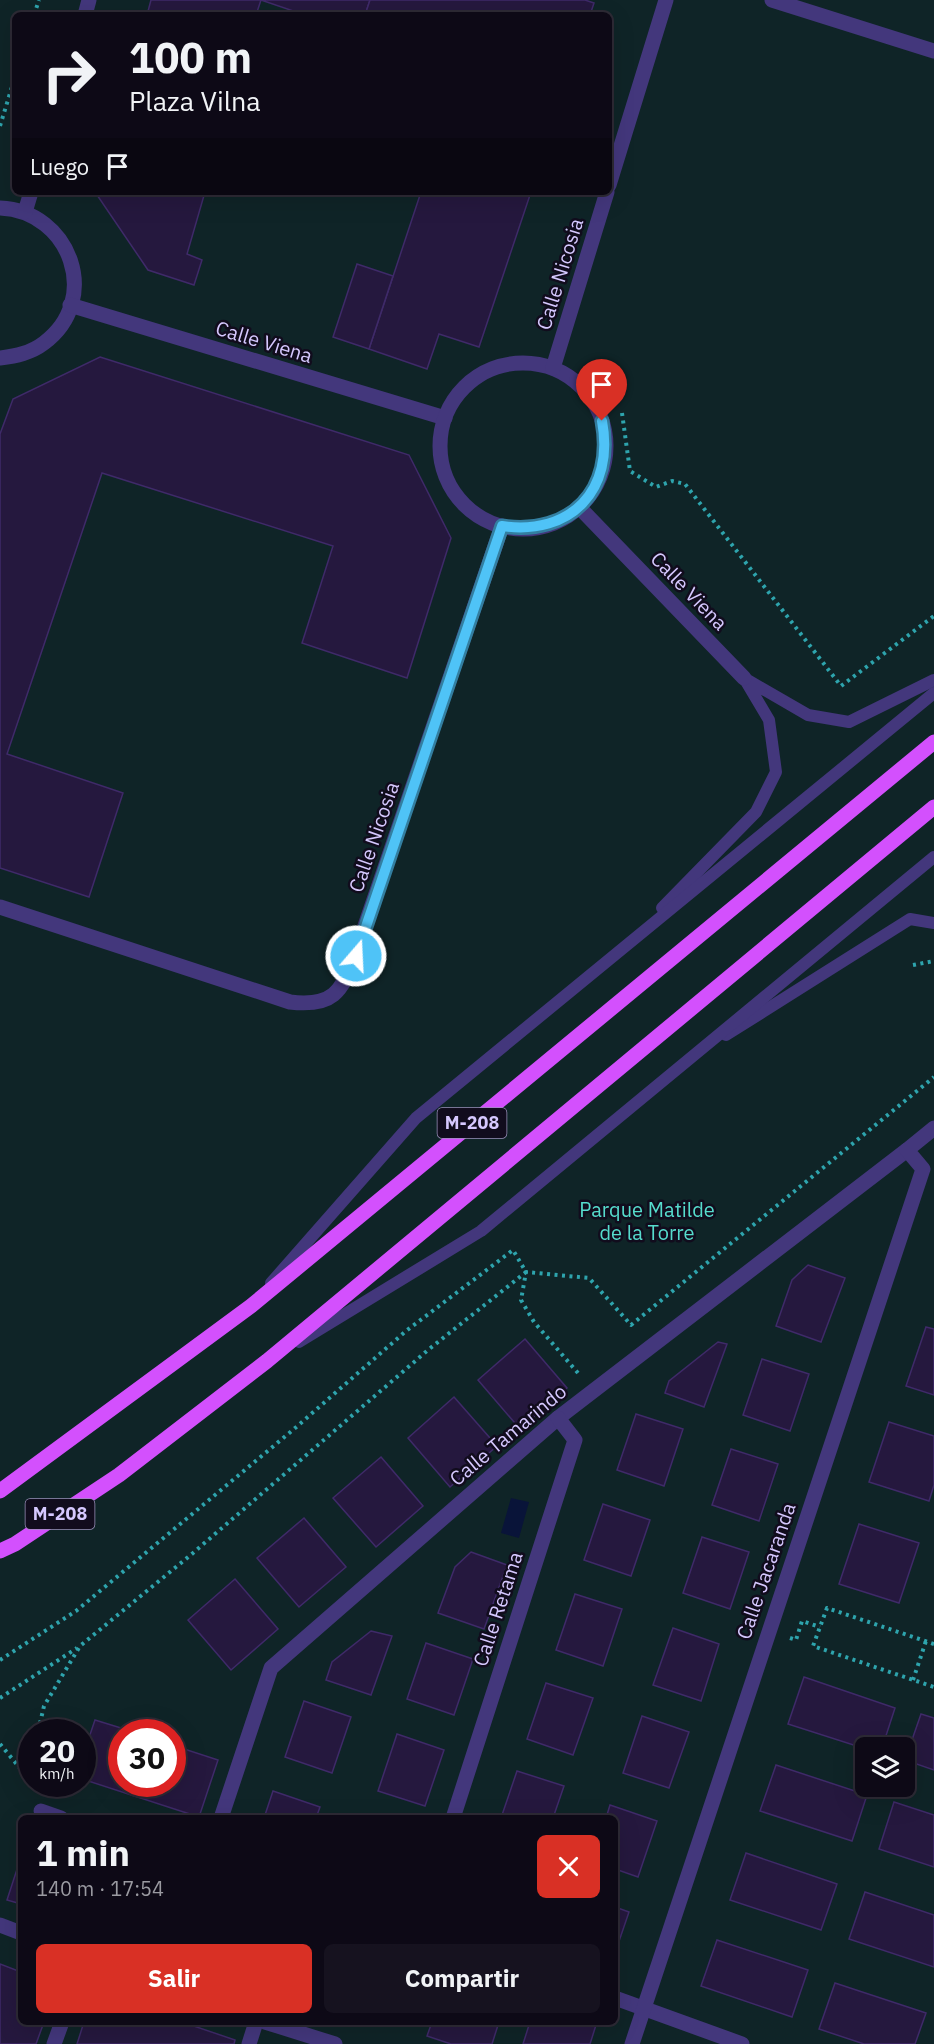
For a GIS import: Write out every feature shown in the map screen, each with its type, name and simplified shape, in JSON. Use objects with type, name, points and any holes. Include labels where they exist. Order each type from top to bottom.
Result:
[{"type":"main road","name":"M-208","points":[[0,1491],[251,1306],[934,742]]},
{"type":"main road","name":"M-208","points":[[0,1551],[15,1544],[119,1475],[267,1361],[934,807]]},
{"type":"street","points":[[612,175],[666,0]]},
{"type":"street","points":[[771,0],[934,51]]},
{"type":"street","points":[[25,212],[30,195]]},
{"type":"street","name":"Calle Nicosia","points":[[553,368],[606,195]]},
{"type":"street","points":[[0,208],[25,212],[49,227],[66,249],[72,263],[74,277],[70,305],[55,333],[30,351],[0,358]]},
{"type":"street","name":"Calle Viena","points":[[70,305],[445,418]]},
{"type":"street","points":[[517,363],[536,363],[553,368],[569,376],[589,396],[602,421],[606,439],[605,458],[600,476],[579,507],[551,524],[534,528],[502,526],[485,520],[457,497],[448,482],[442,465],[440,447],[441,429],[445,418],[456,396],[468,383],[483,373],[500,366],[517,363]]},
{"type":"street","name":"Calle Viena","points":[[579,507],[744,678]]},
{"type":"street","name":"Calle Nicosia","points":[[0,907],[290,1002],[311,1004],[323,1001],[336,992],[348,975],[356,956],[502,526]]},
{"type":"street","points":[[908,1150],[934,1128]]},
{"type":"street","name":"Calle Tamarindo","points":[[222,1815],[271,1668],[558,1418],[908,1150]]},
{"type":"street","name":"Calle Jacaranda","points":[[632,2044],[923,1169],[908,1150]]},
{"type":"street","name":"Calle Retama","points":[[454,1815],[575,1440],[558,1418]]},
{"type":"street","points":[[41,1811],[52,1815]]},
{"type":"street","points":[[0,1925],[18,1932]]},
{"type":"street","points":[[618,1999],[742,2044]]},
{"type":"street","points":[[54,2044],[61,2025]]},
{"type":"street","points":[[249,2044],[255,2025]]},
{"type":"street","points":[[275,2025],[335,2044]]},
{"type":"lane","points":[[744,678],[808,715],[849,722],[934,680]]},
{"type":"lane","points":[[618,953],[756,812],[776,772],[769,720],[744,678]]},
{"type":"lane","points":[[251,1306],[416,1118],[934,693]]},
{"type":"lane","points":[[267,1361],[481,1231],[934,856]]},
{"type":"lane","points":[[682,1063],[910,919],[934,923]]},
{"type":"path","points":[[0,126],[12,87]]},
{"type":"path","points":[[622,413],[630,471],[656,487],[672,481],[685,484],[841,686],[934,616]]},
{"type":"path","points":[[913,965],[934,961]]},
{"type":"path","points":[[0,1698],[80,1646],[194,1553],[428,1350],[526,1272],[589,1278],[631,1324],[934,1077]]},
{"type":"path","points":[[0,1660],[76,1611],[268,1452],[406,1331],[513,1250],[526,1272],[521,1300],[534,1322],[579,1373]]},
{"type":"path","points":[[934,1644],[827,1608],[813,1646],[934,1687]]},
{"type":"path","points":[[913,1680],[926,1641]]},
{"type":"path","points":[[41,1719],[44,1706],[80,1646]]},
{"type":"path","points":[[0,1744],[18,1766]]},
{"type":"green space","name":"Parque Matilde de la Torre","points":[[0,0],[934,0],[934,2044],[0,2044]]},
{"type":"water","points":[[511,1498],[529,1502],[519,1538],[501,1533]]},
{"type":"building","points":[[151,0],[261,0],[257,12],[148,12]]},
{"type":"building","points":[[261,0],[370,0],[366,12],[296,12]]},
{"type":"building","points":[[370,0],[585,0],[594,3],[591,12],[366,12]]},
{"type":"building","points":[[97,195],[204,195],[187,254],[202,260],[194,285],[148,270]]},
{"type":"building","points":[[420,195],[530,195],[479,347],[439,334],[427,369],[369,349]]},
{"type":"building","points":[[357,264],[393,276],[369,349],[333,337]]},
{"type":"building","points":[[100,357],[409,455],[451,538],[407,678],[302,643],[333,546],[102,473],[7,754],[123,793],[89,897],[0,868],[0,434],[13,399]]},
{"type":"building","points":[[808,1265],[845,1278],[821,1342],[776,1326],[792,1280]]},
{"type":"building","points":[[926,1327],[934,1329],[934,1395],[906,1386]]},
{"type":"building","points":[[525,1339],[567,1388],[520,1429],[478,1380]]},
{"type":"building","points":[[718,1342],[727,1344],[704,1407],[665,1393],[669,1381]]},
{"type":"building","points":[[762,1359],[809,1374],[790,1431],[743,1415]]},
{"type":"building","points":[[454,1397],[497,1446],[450,1487],[408,1438]]},
{"type":"building","points":[[636,1414],[683,1429],[664,1486],[617,1470]]},
{"type":"building","points":[[889,1422],[934,1436],[934,1485],[929,1501],[869,1482]]},
{"type":"building","points":[[731,1449],[778,1464],[759,1521],[712,1505]]},
{"type":"building","points":[[381,1457],[423,1506],[376,1547],[333,1498]]},
{"type":"building","points":[[603,1504],[650,1520],[631,1576],[584,1560]]},
{"type":"building","points":[[304,1518],[346,1567],[299,1607],[257,1558]]},
{"type":"building","points":[[859,1524],[919,1543],[899,1603],[839,1584]]},
{"type":"building","points":[[702,1537],[749,1552],[730,1609],[683,1593]]},
{"type":"building","points":[[471,1552],[507,1565],[484,1629],[438,1613],[455,1567]]},
{"type":"building","points":[[235,1579],[278,1629],[231,1670],[188,1620]]},
{"type":"building","points":[[575,1594],[622,1609],[603,1666],[556,1650]]},
{"type":"building","points":[[673,1628],[719,1644],[701,1701],[653,1685]]},
{"type":"building","points":[[371,1631],[392,1636],[371,1695],[326,1680],[332,1662]]},
{"type":"building","points":[[426,1643],[473,1659],[454,1715],[407,1699]]},
{"type":"building","points":[[804,1677],[895,1708],[886,1737],[855,1737],[855,1745],[788,1724]]},
{"type":"building","points":[[546,1683],[593,1698],[573,1755],[527,1739]]},
{"type":"building","points":[[304,1701],[351,1717],[332,1773],[285,1757]]},
{"type":"building","points":[[921,1714],[934,1718],[934,1770],[915,1763],[915,1737],[913,1737]]},
{"type":"building","points":[[642,1716],[689,1732],[669,1788],[623,1773]]},
{"type":"building","points":[[96,1720],[108,1724],[108,1787],[96,1784]]},
{"type":"building","points":[[397,1734],[444,1750],[425,1806],[378,1791]]},
{"type":"building","points":[[186,1750],[218,1760],[200,1815],[193,1815],[137,1797],[186,1797]]},
{"type":"building","points":[[776,1765],[855,1791],[855,1797],[866,1797],[852,1841],[760,1811]]},
{"type":"building","points":[[517,1771],[564,1786],[554,1815],[502,1815]]},
{"type":"building","points":[[273,1791],[320,1807],[317,1815],[265,1815]]},
{"type":"building","points":[[894,1802],[934,1815],[934,1867],[879,1849]]},
{"type":"building","points":[[610,1805],[657,1821],[638,1877],[618,1870],[618,1815],[607,1815]]},
{"type":"building","points":[[746,1853],[837,1884],[821,1930],[730,1900]]},
{"type":"building","points":[[18,1866],[18,1903],[7,1900]]},
{"type":"building","points":[[865,1892],[934,1915],[934,1967],[849,1939]]},
{"type":"building","points":[[618,1908],[629,1912],[618,1944]]},
{"type":"building","points":[[717,1940],[808,1970],[792,2017],[701,1986]]},
{"type":"building","points":[[0,1964],[18,1971],[18,2025],[43,2025],[36,2044],[0,2044]]},
{"type":"building","points":[[835,1983],[926,2013],[915,2044],[864,2044],[819,2029]]},
{"type":"building","points":[[83,2025],[191,2025],[235,2040],[234,2044],[77,2044]]},
{"type":"building","points":[[431,2025],[498,2025],[492,2044],[451,2044],[427,2036]]},
{"type":"building","points":[[529,2025],[596,2025],[590,2044],[523,2044]]},
{"type":"route","points":[[356,956],[502,526],[518,529],[551,524],[566,517],[579,507],[600,476],[605,458],[606,439],[602,421]]}]
